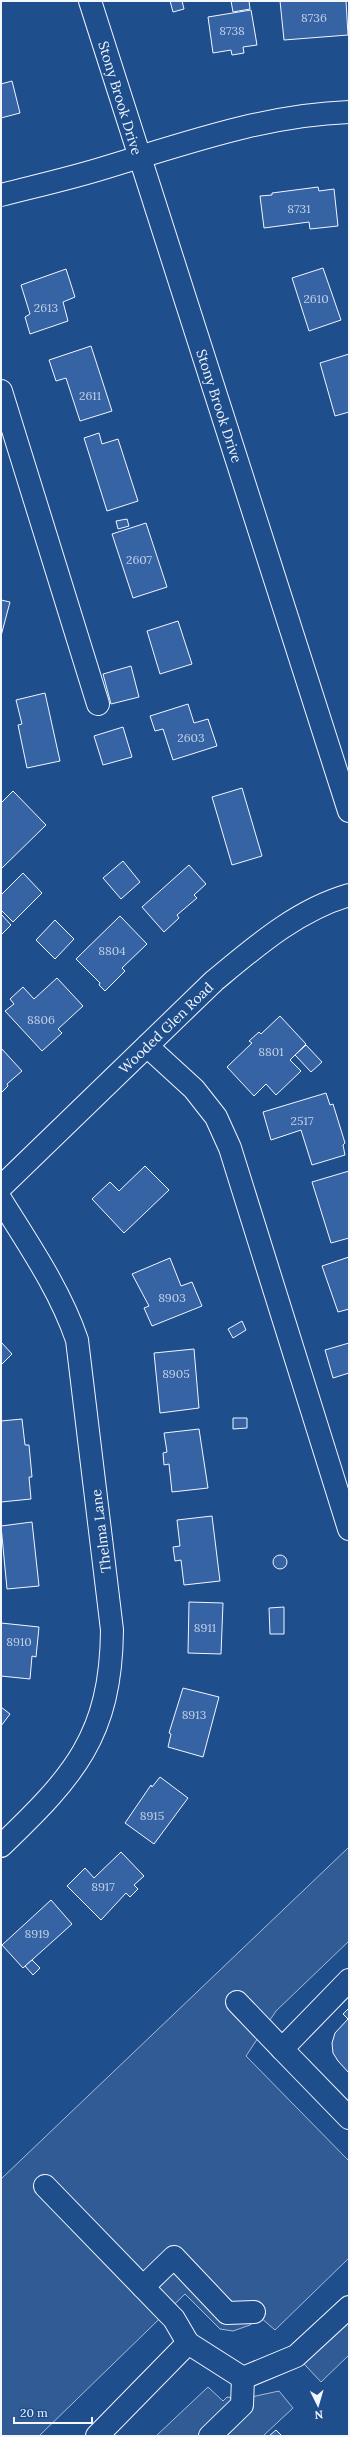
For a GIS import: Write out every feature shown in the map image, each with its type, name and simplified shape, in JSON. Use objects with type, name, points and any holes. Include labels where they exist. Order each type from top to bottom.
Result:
[{"type":"street","name":"Stony Brook Drive","points":[[90,1],[138,157],[349,811]]},
{"type":"street","points":[[1,195],[138,157],[188,141],[275,119],[349,112]]},
{"type":"street","points":[[1,391],[98,704]]},
{"type":"street","name":"Wooded Glen Road","points":[[1,1187],[214,982],[278,931],[324,904],[349,895]]},
{"type":"street","points":[[147,1046],[194,1089],[216,1117],[230,1148],[349,1530]]},
{"type":"street","name":"Thelma Lane","points":[[1,1200],[56,1291],[69,1315],[78,1340],[112,1630],[112,1662],[107,1691],[99,1719],[87,1747],[68,1778],[1,1846]]},
{"type":"street","points":[[282,2049],[349,1980]]},
{"type":"street","points":[[237,2002],[349,2118]]},
{"type":"street","points":[[45,2186],[174,2319],[188,2343],[243,2378]]},
{"type":"street","points":[[143,2287],[174,2257],[227,2313],[254,2312]]},
{"type":"street","points":[[243,2378],[296,2356],[349,2307]]},
{"type":"street","points":[[96,2436],[188,2343]]},
{"type":"street","points":[[210,2436],[242,2405],[243,2378]]},
{"type":"shaded area","points":[[349,1847],[349,1941],[276,2011],[246,2056],[349,2161],[349,2258],[275,2330],[260,2317],[250,2325],[233,2331],[220,2329],[185,2294],[39,2436],[1,2436],[1,2179]]},
{"type":"shaded area","points":[[349,2296],[349,2355],[321,2382],[292,2351]]},
{"type":"shaded area","points":[[208,2387],[223,2401],[227,2397],[242,2399],[279,2391],[293,2408],[263,2436],[156,2436]]},
{"type":"building","points":[[170,1],[182,1],[184,9],[173,12]]},
{"type":"building","points":[[231,1],[249,1],[250,9],[233,12]]},
{"type":"building","points":[[280,1],[346,1],[348,35],[284,40]]},
{"type":"building","points":[[251,10],[257,45],[243,47],[244,53],[232,55],[231,50],[213,53],[208,17]]},
{"type":"building","points":[[12,81],[20,113],[1,118],[1,84]]},
{"type":"building","points":[[318,187],[319,191],[334,189],[338,226],[310,229],[309,222],[264,228],[260,196]]},
{"type":"building","points":[[323,268],[341,320],[309,331],[292,278]]},
{"type":"building","points":[[66,269],[75,297],[63,302],[68,321],[30,334],[25,317],[30,314],[21,285]]},
{"type":"building","points":[[91,346],[112,411],[80,421],[66,378],[56,381],[49,360]]},
{"type":"building","points":[[349,354],[349,412],[335,416],[320,363]]},
{"type":"building","points":[[99,433],[102,444],[118,439],[138,501],[107,511],[84,438]]},
{"type":"building","points":[[127,519],[129,526],[118,529],[116,521]]},
{"type":"building","points":[[146,523],[167,587],[133,598],[112,534]]},
{"type":"building","points":[[1,600],[10,602],[1,636]]},
{"type":"building","points":[[178,621],[192,664],[160,674],[147,631]]},
{"type":"building","points":[[131,666],[139,697],[111,704],[103,674]]},
{"type":"building","points":[[45,693],[60,761],[27,768],[18,725],[22,724],[16,700]]},
{"type":"building","points":[[188,704],[194,723],[208,719],[217,746],[173,760],[163,729],[155,731],[150,716]]},
{"type":"building","points":[[123,727],[132,757],[103,765],[94,736]]},
{"type":"building","points":[[242,788],[262,856],[232,865],[212,797]]},
{"type":"building","points":[[13,791],[46,825],[1,869],[1,803]]},
{"type":"building","points":[[123,861],[140,882],[121,899],[103,878]]},
{"type":"building","points":[[189,865],[206,884],[194,895],[197,898],[177,915],[179,918],[164,932],[142,907]]},
{"type":"building","points":[[23,873],[42,893],[13,922],[1,910],[1,895]]},
{"type":"building","points":[[1,914],[11,925],[1,935]]},
{"type":"building","points":[[120,916],[147,944],[122,968],[125,971],[105,991],[99,985],[100,983],[76,959]]},
{"type":"building","points":[[55,920],[74,939],[55,959],[36,940]]},
{"type":"building","points":[[57,978],[83,1006],[58,1029],[62,1033],[42,1051],[5,1011],[14,1004],[10,999],[23,987],[34,999]]},
{"type":"building","points":[[280,1016],[306,1044],[290,1060],[301,1071],[276,1095],[266,1084],[254,1096],[227,1067],[252,1043],[249,1041],[259,1032],[261,1034]]},
{"type":"building","points":[[306,1045],[322,1062],[311,1072],[295,1055]]},
{"type":"building","points":[[1,1048],[22,1071],[7,1084],[8,1086],[1,1093]]},
{"type":"building","points":[[326,1093],[330,1105],[333,1104],[345,1143],[343,1145],[345,1155],[312,1165],[301,1130],[271,1140],[263,1112]]},
{"type":"building","points":[[145,1166],[169,1190],[124,1233],[92,1199],[110,1182],[119,1191]]},
{"type":"building","points":[[349,1171],[349,1238],[331,1243],[312,1182]]},
{"type":"building","points":[[349,1257],[349,1309],[338,1312],[322,1266]]},
{"type":"building","points":[[170,1258],[181,1286],[192,1282],[202,1306],[152,1326],[144,1308],[149,1306],[132,1274]]},
{"type":"building","points":[[242,1321],[246,1330],[233,1338],[228,1329]]},
{"type":"building","points":[[1,1342],[12,1354],[1,1365]]},
{"type":"building","points":[[349,1343],[349,1373],[333,1378],[325,1350]]},
{"type":"building","points":[[194,1349],[199,1408],[160,1413],[154,1353]]},
{"type":"building","points":[[233,1418],[247,1418],[247,1428],[233,1429]]},
{"type":"building","points":[[22,1419],[25,1445],[29,1445],[32,1477],[29,1477],[31,1499],[1,1502],[1,1421]]},
{"type":"building","points":[[199,1429],[208,1488],[172,1492],[169,1464],[164,1465],[163,1453],[167,1452],[164,1433]]},
{"type":"building","points":[[212,1516],[220,1581],[184,1585],[181,1560],[175,1561],[173,1547],[180,1546],[177,1520]]},
{"type":"building","points":[[32,1522],[39,1586],[7,1589],[1,1526]]},
{"type":"building","points":[[280,1555],[285,1557],[287,1562],[285,1567],[280,1569],[275,1567],[273,1562],[275,1557]]},
{"type":"building","points":[[189,1602],[223,1603],[221,1654],[188,1653]]},
{"type":"building","points":[[284,1607],[284,1634],[270,1634],[269,1608]]},
{"type":"building","points":[[1,1623],[39,1627],[36,1657],[32,1656],[30,1679],[1,1676]]},
{"type":"building","points":[[183,1688],[219,1697],[203,1757],[168,1747],[171,1734],[169,1733]]},
{"type":"building","points":[[1,1707],[10,1714],[1,1726]]},
{"type":"building","points":[[160,1777],[188,1798],[154,1844],[125,1823],[151,1785],[152,1787]]},
{"type":"building","points":[[121,1852],[144,1876],[134,1885],[138,1889],[130,1897],[126,1893],[101,1920],[67,1886],[85,1868],[94,1878]]},
{"type":"building","points":[[51,1900],[72,1924],[23,1968],[2,1945]]},
{"type":"building","points":[[32,1960],[40,1968],[33,1975],[25,1966]]},
{"type":"building","points":[[349,2008],[349,2073],[333,2053],[332,2043],[335,2033],[348,2019],[343,2014]]},
{"type":"building","points":[[276,2430],[282,2436],[269,2436]]}]
